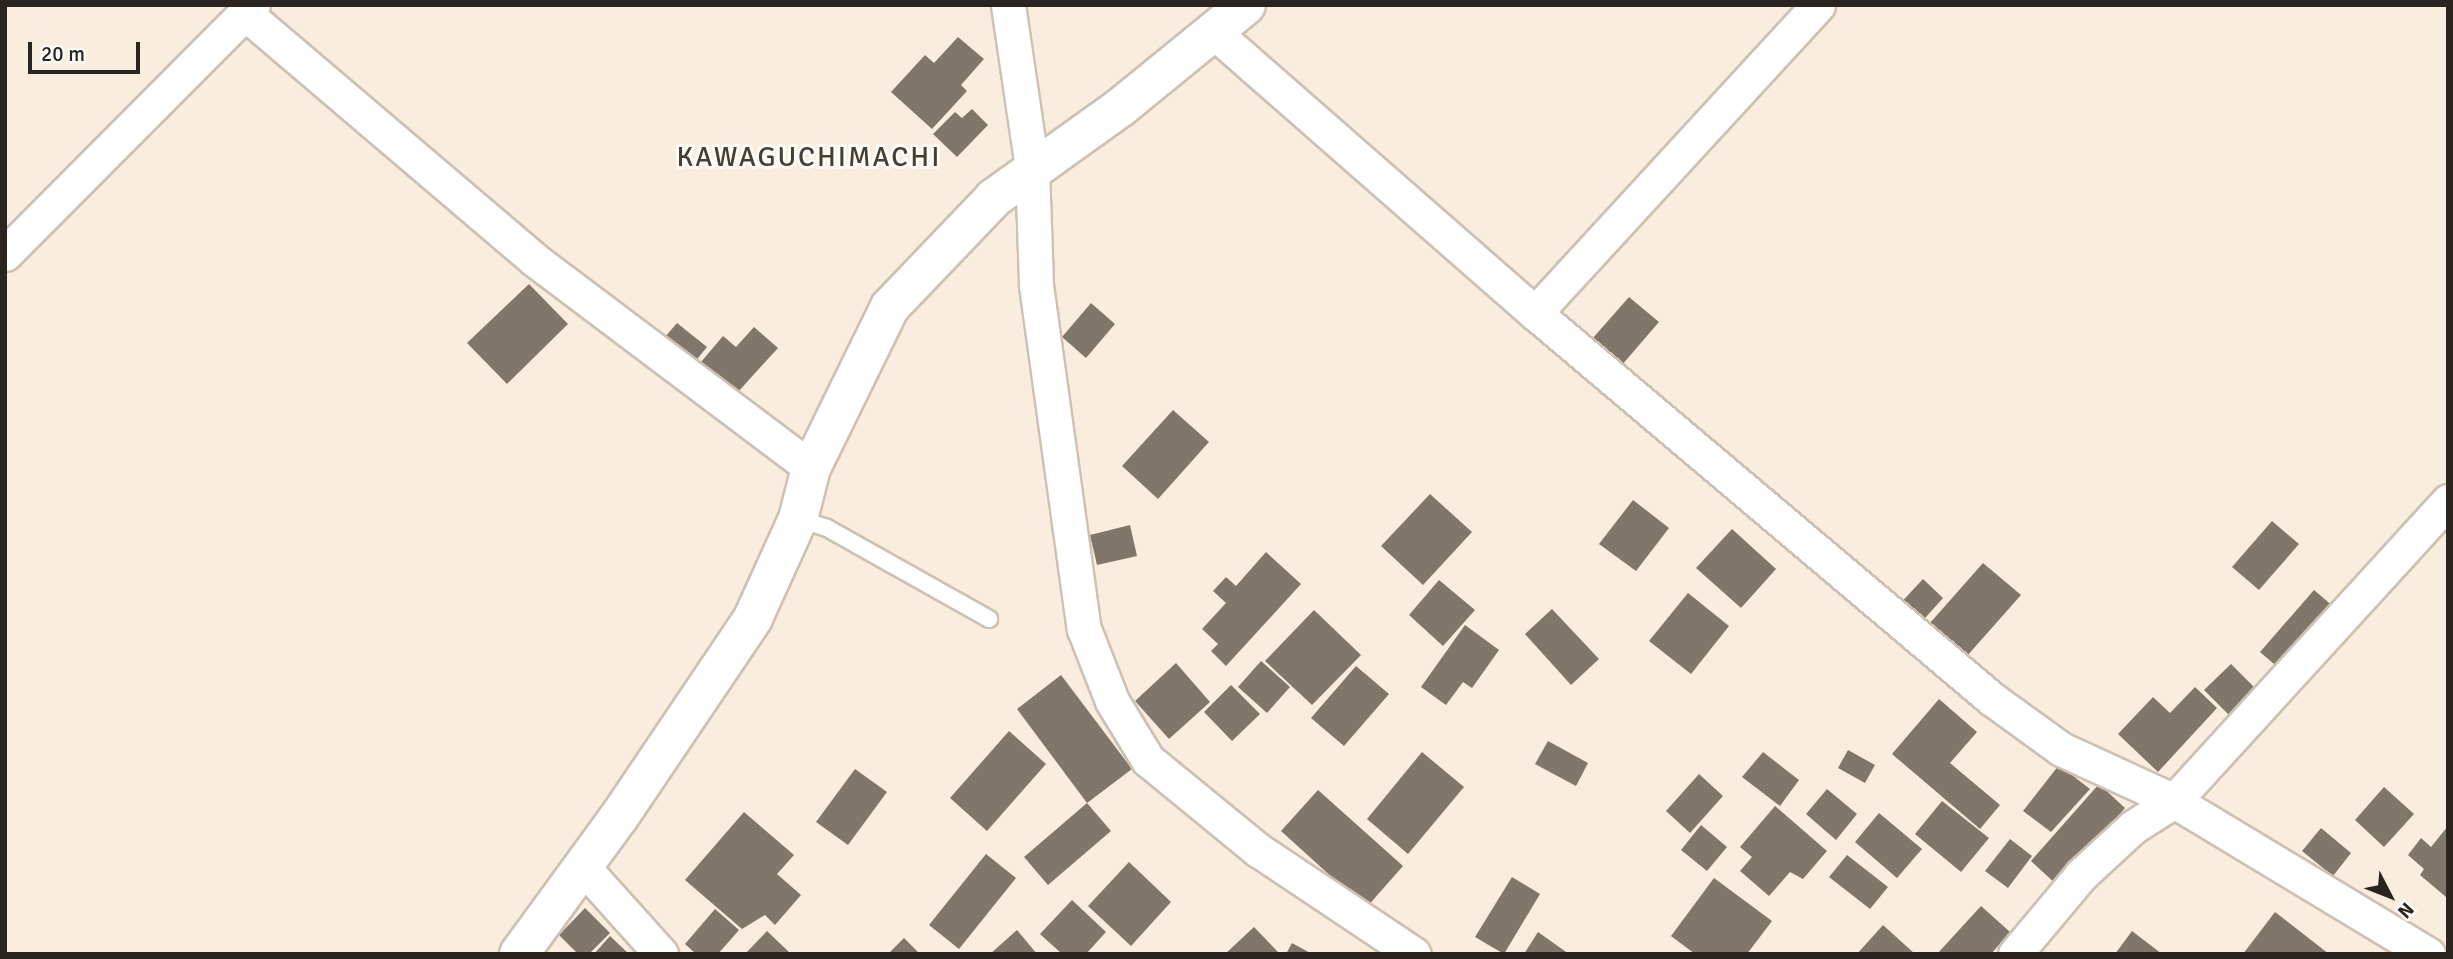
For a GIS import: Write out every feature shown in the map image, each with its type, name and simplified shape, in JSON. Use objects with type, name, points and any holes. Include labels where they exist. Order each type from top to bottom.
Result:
[{"type":"street","points":[[1009,5],[1032,169],[1036,285],[1084,629],[1112,701],[1148,760],[1258,850],[1414,954]]},
{"type":"street","points":[[519,954],[583,867],[731,654],[753,618],[798,519],[811,468],[890,307],[994,198],[1121,107],[1246,5]]},
{"type":"street","points":[[1535,313],[1818,5]]},
{"type":"street","points":[[5,254],[250,10],[535,260],[811,468]]},
{"type":"street","points":[[1214,33],[1535,313],[1992,699],[2061,749],[2174,801],[2428,954]]},
{"type":"street","points":[[2015,954],[2081,875],[2133,827],[2174,801],[2448,501]]},
{"type":"street","points":[[583,867],[661,954]]},
{"type":"lane","points":[[798,519],[827,528],[989,619]]},
{"type":"building","points":[[958,37],[984,59],[961,85],[967,91],[932,129],[891,92],[925,55],[934,63]]},
{"type":"building","points":[[972,109],[988,125],[957,157],[933,134],[955,112],[962,118]]},
{"type":"building","points":[[529,284],[568,324],[507,384],[467,343]]},
{"type":"building","points":[[1629,297],[1659,322],[1615,373],[1585,347]]},
{"type":"building","points":[[1091,303],[1115,324],[1086,358],[1062,337]]},
{"type":"building","points":[[677,323],[707,347],[690,368],[659,344]]},
{"type":"building","points":[[754,327],[778,348],[737,393],[701,362],[723,336],[736,347]]},
{"type":"building","points":[[1173,410],[1209,442],[1158,499],[1122,466]]},
{"type":"building","points":[[1430,494],[1472,532],[1423,585],[1381,546]]},
{"type":"building","points":[[1633,500],[1669,528],[1636,571],[1599,544]]},
{"type":"building","points":[[2272,521],[2299,544],[2259,590],[2232,567]]},
{"type":"building","points":[[1130,525],[1137,556],[1097,565],[1090,535]]},
{"type":"building","points":[[1732,529],[1776,569],[1741,608],[1696,568]]},
{"type":"building","points":[[1266,552],[1301,584],[1226,666],[1211,651],[1218,644],[1202,629],[1226,603],[1213,591],[1226,577],[1236,586]]},
{"type":"building","points":[[1983,563],[2021,595],[1959,665],[1922,632]]},
{"type":"building","points":[[1923,579],[1943,598],[1917,627],[1896,608]]},
{"type":"building","points":[[1439,580],[1475,610],[1443,646],[1409,615]]},
{"type":"building","points":[[2314,590],[2335,608],[2281,670],[2260,652]]},
{"type":"building","points":[[1688,593],[1729,626],[1691,674],[1649,641]]},
{"type":"building","points":[[1552,609],[1599,659],[1571,685],[1525,634]]},
{"type":"building","points":[[1314,610],[1361,655],[1312,705],[1265,661]]},
{"type":"building","points":[[1465,625],[1499,650],[1472,688],[1463,682],[1446,705],[1421,687]]},
{"type":"building","points":[[1261,661],[1290,687],[1267,713],[1238,687]]},
{"type":"building","points":[[1176,663],[1210,702],[1169,739],[1135,701]]},
{"type":"building","points":[[2231,664],[2259,692],[2232,718],[2204,690]]},
{"type":"building","points":[[1356,666],[1389,694],[1344,746],[1311,718]]},
{"type":"building","points":[[1061,675],[1132,769],[1087,803],[1017,709]]},
{"type":"building","points":[[1231,685],[1260,714],[1232,741],[1204,712]]},
{"type":"building","points":[[2195,687],[2217,708],[2158,772],[2118,734],[2153,697],[2170,713]]},
{"type":"building","points":[[1939,699],[1977,732],[1950,763],[2000,805],[1980,829],[1892,754]]},
{"type":"building","points":[[1009,731],[1046,764],[987,831],[950,798]]},
{"type":"building","points":[[1548,741],[1588,763],[1576,786],[1535,764]]},
{"type":"building","points":[[1848,750],[1875,765],[1865,783],[1838,768]]},
{"type":"building","points":[[1422,752],[1464,787],[1408,854],[1367,819]]},
{"type":"building","points":[[1763,752],[1799,780],[1780,806],[1742,777]]},
{"type":"building","points":[[2059,765],[2090,789],[2051,832],[2023,811]]},
{"type":"building","points":[[855,769],[887,792],[848,845],[816,822]]},
{"type":"building","points":[[1699,774],[1723,796],[1690,833],[1666,811]]},
{"type":"building","points":[[2099,784],[2125,808],[2057,885],[2031,861]]},
{"type":"building","points":[[2384,787],[2414,814],[2384,847],[2355,820]]},
{"type":"building","points":[[1827,789],[1857,814],[1836,840],[1806,814]]},
{"type":"building","points":[[1318,790],[1403,866],[1366,908],[1281,831]]},
{"type":"building","points":[[1942,801],[1989,838],[1961,872],[1915,834]]},
{"type":"building","points":[[1087,803],[1111,831],[1048,885],[1024,857]]},
{"type":"building","points":[[1775,806],[1827,851],[1803,879],[1790,872],[1769,896],[1740,871],[1752,857],[1740,847]]},
{"type":"building","points":[[744,812],[794,855],[777,874],[801,895],[775,925],[765,915],[742,929],[685,880]]},
{"type":"building","points":[[1879,813],[1922,849],[1897,878],[1855,842]]},
{"type":"building","points":[[1701,825],[1727,847],[1707,871],[1681,850]]},
{"type":"building","points":[[2448,826],[2446,897],[2420,875],[2424,869],[2408,855],[2421,838],[2431,847]]},
{"type":"building","points":[[2321,828],[2351,853],[2333,876],[2302,851]]},
{"type":"building","points":[[2010,839],[2032,856],[2008,888],[1985,871]]},
{"type":"building","points":[[986,854],[1016,878],[959,949],[929,925]]},
{"type":"building","points":[[1847,855],[1888,887],[1870,909],[1829,877]]},
{"type":"building","points":[[1129,862],[1171,902],[1131,946],[1088,906]]},
{"type":"building","points":[[1512,877],[1540,894],[1504,954],[1475,937]]},
{"type":"building","points":[[1714,878],[1772,921],[1747,954],[1695,954],[1671,936]]},
{"type":"building","points":[[1072,900],[1106,932],[1086,954],[1062,954],[1040,934]]},
{"type":"building","points":[[1981,906],[2010,932],[1991,954],[1937,954]]},
{"type":"building","points":[[585,908],[610,933],[589,954],[578,954],[559,935]]},
{"type":"building","points":[[715,909],[739,930],[718,954],[696,954],[685,944]]},
{"type":"building","points":[[2275,912],[2329,954],[2243,954]]},
{"type":"building","points":[[1883,925],[1915,954],[1857,954]]},
{"type":"building","points":[[1254,927],[1278,952],[1225,954]]},
{"type":"building","points":[[1017,930],[1037,954],[990,954]]},
{"type":"building","points":[[767,931],[791,954],[745,954]]},
{"type":"building","points":[[2132,931],[2162,954],[2115,954]]},
{"type":"building","points":[[1538,932],[1569,954],[1524,954]]},
{"type":"building","points":[[610,936],[629,954],[594,954]]},
{"type":"building","points":[[904,938],[920,954],[888,954]]},
{"type":"building","points":[[1292,943],[1312,954],[1286,954]]},
{"type":"district","name":"KAWAGUCHIMACHI","points":[[809,157]]}]
